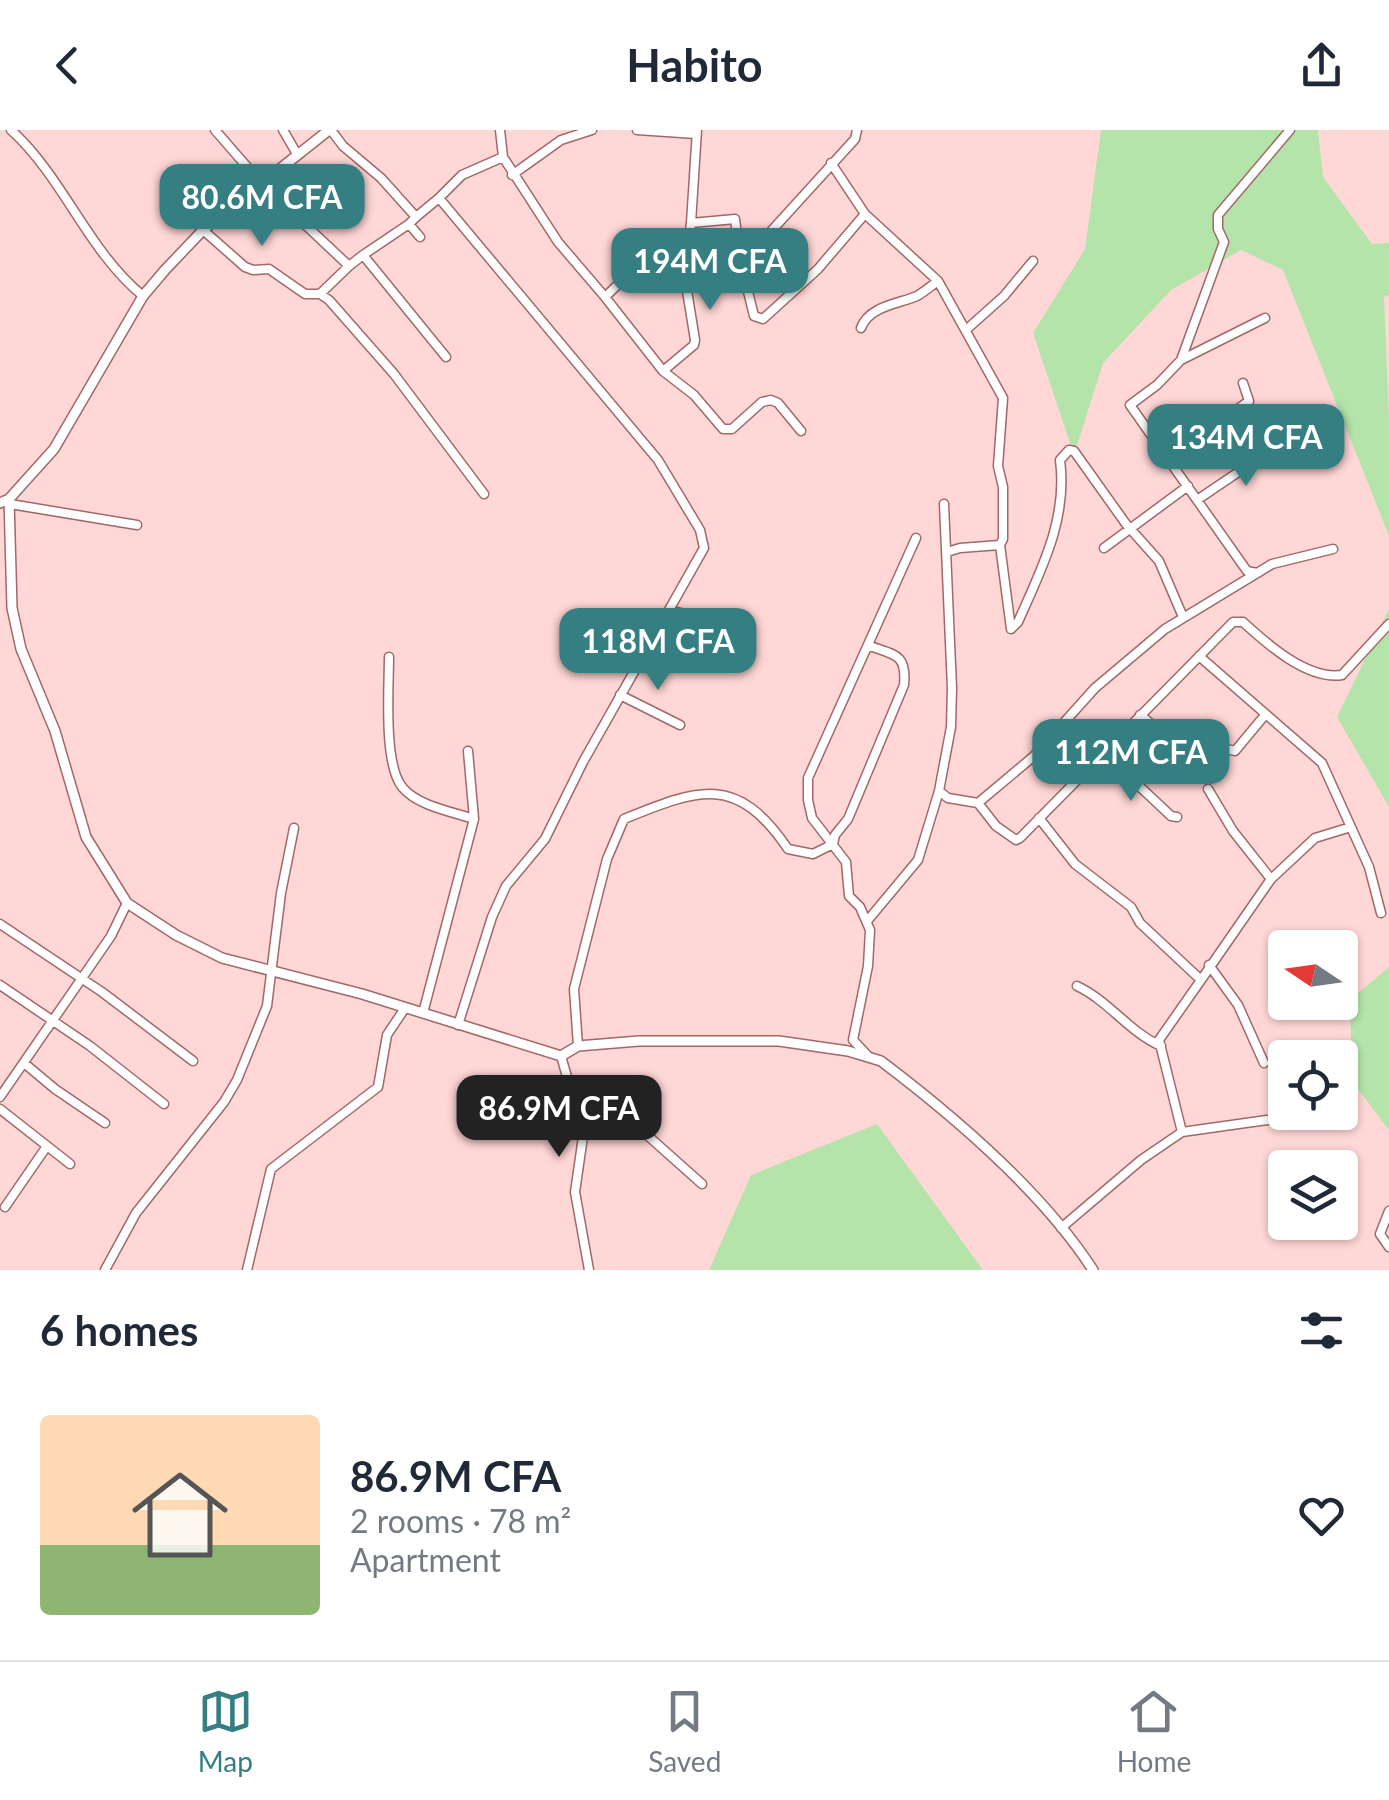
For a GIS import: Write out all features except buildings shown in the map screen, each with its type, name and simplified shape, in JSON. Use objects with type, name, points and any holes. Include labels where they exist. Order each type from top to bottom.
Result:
[{"type":"street","points":[[11,130],[38,157],[117,273],[143,296]]},
{"type":"street","points":[[215,130],[262,184],[348,266]]},
{"type":"street","points":[[284,130],[297,154]]},
{"type":"street","points":[[420,237],[413,220],[330,130],[203,230],[143,296],[54,449],[6,502],[12,608],[21,649],[55,731],[86,836],[127,903],[222,958],[561,1056],[578,1046],[779,1041],[867,1055],[882,1061],[958,1121],[1061,1228],[1093,1270]]},
{"type":"street","points":[[500,130],[503,156],[512,175],[558,242],[664,372],[694,395],[723,429],[732,429],[762,402],[771,400],[778,402],[801,431]]},
{"type":"street","points":[[512,175],[561,140],[592,130]]},
{"type":"street","points":[[637,130],[696,132],[692,223],[684,272],[695,340],[664,372]]},
{"type":"street","points":[[1180,360],[1224,242],[1218,229],[1218,215],[1290,130]]},
{"type":"street","points":[[740,260],[763,240],[858,131]]},
{"type":"street","points":[[320,294],[348,266],[413,220],[462,175],[503,156]]},
{"type":"street","points":[[831,164],[865,214],[938,281],[1003,398],[998,466],[1002,487],[1000,545],[1011,629],[1018,622],[1053,538],[1062,490],[1060,460],[1069,450],[1074,451],[1159,562],[1183,616]]},
{"type":"street","points":[[439,198],[658,460],[700,530],[704,548],[545,840],[506,886],[458,1025]]},
{"type":"street","points":[[692,223],[730,216],[734,219],[754,316],[763,319],[818,268],[865,214]]},
{"type":"street","points":[[203,230],[244,267],[269,269],[304,294],[320,294],[341,313],[394,374],[484,494]]},
{"type":"street","points":[[363,255],[446,358]]},
{"type":"street","points":[[967,330],[1004,296],[1033,260]]},
{"type":"street","points":[[604,297],[638,265]]},
{"type":"street","points":[[861,328],[864,320],[878,310],[919,295],[938,281]]},
{"type":"street","points":[[1257,573],[1247,571],[1130,405],[1180,360],[1265,318]]},
{"type":"street","points":[[1168,458],[1249,400],[1243,383]]},
{"type":"street","points":[[1197,500],[1268,452],[1281,449]]},
{"type":"street","points":[[1104,548],[1188,486]]},
{"type":"street","points":[[6,502],[138,525]]},
{"type":"street","points":[[868,920],[918,860],[939,791],[951,727],[944,504]]},
{"type":"street","points":[[867,1055],[853,1040],[868,966],[868,920],[850,896],[846,862],[812,818],[808,778],[916,538]]},
{"type":"street","points":[[947,552],[1000,545]]},
{"type":"street","points":[[978,803],[1034,756],[1122,663],[1183,616],[1272,564],[1332,549]]},
{"type":"street","points":[[671,610],[708,621]]},
{"type":"street","points":[[939,791],[948,798],[978,803],[996,826],[1016,840],[1232,622],[1243,622],[1300,665],[1331,677],[1342,675],[1389,624]]},
{"type":"street","points":[[833,844],[835,835],[848,820],[904,685],[901,660],[870,646]]},
{"type":"street","points":[[1199,656],[1322,764],[1370,867],[1381,914]]},
{"type":"street","points":[[389,657],[392,761],[397,780],[415,797],[474,820]]},
{"type":"street","points":[[620,696],[680,725]]},
{"type":"street","points":[[1140,715],[1164,734],[1235,751],[1265,716]]},
{"type":"street","points":[[423,1013],[474,820],[468,750]]},
{"type":"street","points":[[1103,752],[1171,816],[1176,816]]},
{"type":"street","points":[[1208,789],[1233,831],[1270,879]]},
{"type":"street","points":[[578,1046],[574,989],[607,858],[624,820],[688,796],[732,796],[744,800],[788,850],[813,854],[833,844]]},
{"type":"street","points":[[1039,818],[1076,864],[1131,907],[1140,923],[1201,980]]},
{"type":"street","points":[[1182,1132],[1161,1046],[1162,1033],[1270,879],[1315,838],[1351,827]]},
{"type":"street","points":[[105,1270],[136,1213],[224,1102],[263,1020],[294,828]]},
{"type":"street","points":[[0,1098],[111,936],[127,903]]},
{"type":"street","points":[[0,924],[193,1060]]},
{"type":"street","points":[[1209,965],[1238,1005],[1264,1062]]},
{"type":"street","points":[[0,985],[164,1104]]},
{"type":"street","points":[[1077,986],[1108,1005],[1146,1040],[1161,1046]]},
{"type":"street","points":[[247,1270],[272,1168],[378,1087],[388,1035],[405,1008]]},
{"type":"street","points":[[561,1056],[570,1088],[648,1135],[702,1184]]},
{"type":"street","points":[[24,1062],[105,1123]]},
{"type":"street","points":[[586,1100],[575,1192],[589,1270]]},
{"type":"street","points":[[0,1109],[70,1164]]},
{"type":"street","points":[[1061,1228],[1141,1160],[1182,1132],[1268,1120]]},
{"type":"street","points":[[5,1206],[47,1146]]},
{"type":"street","points":[[1389,1211],[1380,1234],[1389,1247]]},
{"type":"green space","points":[[1101,130],[1318,130],[1323,177],[1372,244],[1389,243],[1389,295],[1384,297],[1389,536],[1283,270],[1241,250],[1171,290],[1103,363],[1074,455],[1033,333],[1085,249]]},
{"type":"green space","points":[[1389,609],[1389,807],[1337,717]]},
{"type":"green space","points":[[1389,967],[1388,1129],[1358,1089],[1358,1040],[1351,1040],[1350,1020],[1358,1020],[1358,993]]},
{"type":"green space","points":[[877,1124],[983,1270],[709,1270],[751,1175]]}]
